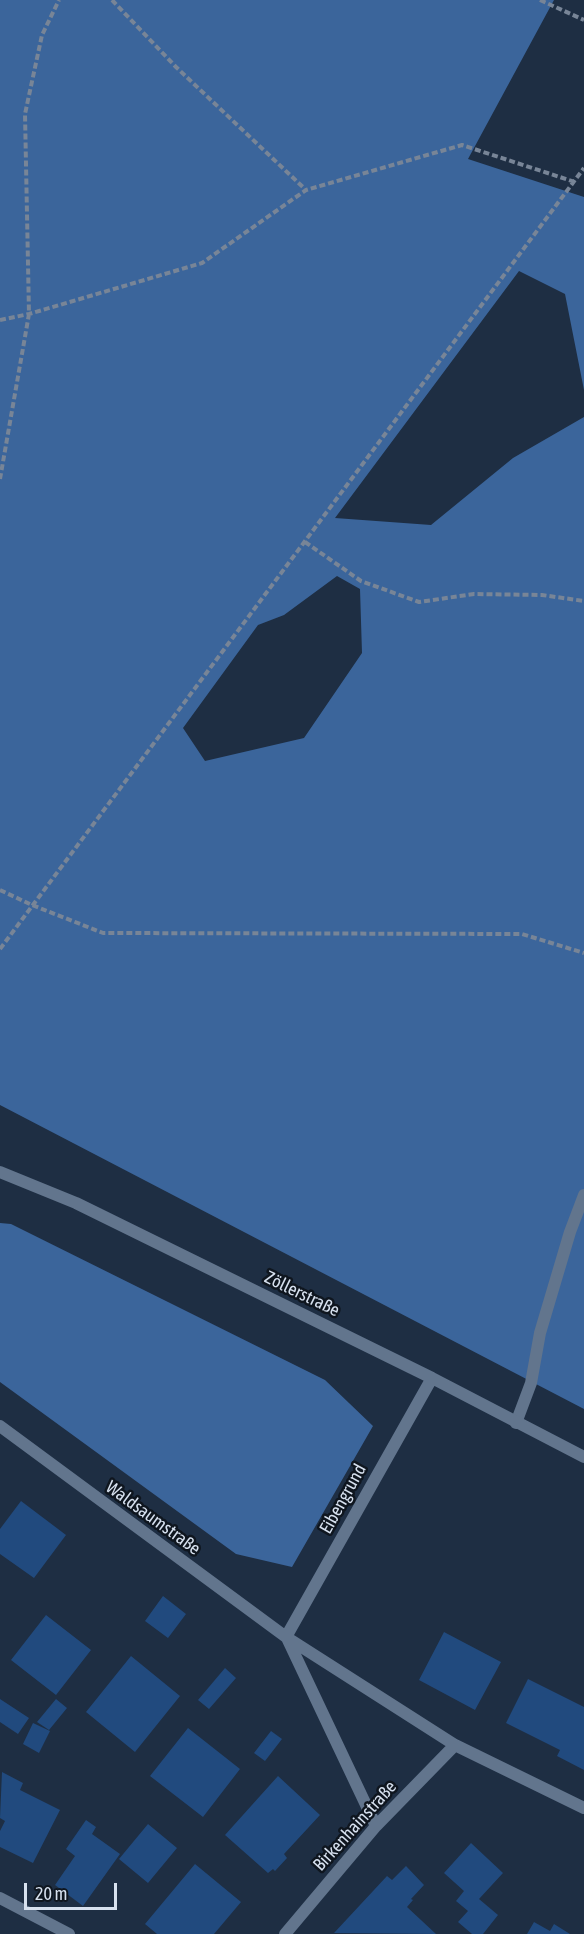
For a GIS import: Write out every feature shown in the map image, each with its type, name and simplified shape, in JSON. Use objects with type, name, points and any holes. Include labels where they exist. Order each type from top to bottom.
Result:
[{"type":"street","name":"Zöllerstraße","points":[[0,1172],[76,1203],[432,1378],[584,1457]]},
{"type":"street","points":[[516,1423],[531,1383],[540,1333],[570,1232],[584,1195]]},
{"type":"street","name":"Eibengrund","points":[[286,1637],[432,1378]]},
{"type":"street","name":"Waldsaumstraße","points":[[0,1426],[286,1637],[455,1745],[584,1808]]},
{"type":"street","name":"Waldsaumstraße","points":[[286,1637],[376,1826]]},
{"type":"street","name":"Birkenhainstraße","points":[[285,1934],[376,1826],[455,1745]]},
{"type":"street","points":[[0,1898],[69,1934]]},
{"type":"path","points":[[0,479],[29,314],[25,114],[42,35],[59,0]]},
{"type":"path","points":[[112,0],[176,67],[306,190]]},
{"type":"path","points":[[540,0],[584,20]]},
{"type":"path","points":[[0,320],[29,314],[202,263],[306,190],[462,145],[575,182]]},
{"type":"path","points":[[0,949],[584,168]]},
{"type":"path","points":[[305,542],[361,581],[419,602],[474,594],[542,595],[584,601]]},
{"type":"path","points":[[0,890],[103,933],[522,934],[584,953]]},
{"type":"shaded area","points":[[0,0],[554,0],[468,159],[584,197],[584,390],[565,294],[519,271],[335,518],[431,525],[513,458],[584,417],[584,1409],[0,1105]],"holes":[[[337,576],[360,589],[362,653],[304,738],[205,761],[183,728],[258,625],[284,615]]]},
{"type":"shaded area","points":[[0,1223],[11,1224],[325,1380],[373,1426],[292,1567],[236,1554],[0,1382]]},
{"type":"building","points":[[21,1501],[66,1535],[34,1578],[0,1554],[0,1529]]},
{"type":"building","points":[[163,1596],[186,1614],[168,1638],[145,1621]]},
{"type":"building","points":[[46,1615],[91,1650],[56,1695],[11,1660]]},
{"type":"building","points":[[444,1632],[501,1662],[475,1710],[419,1680]]},
{"type":"building","points":[[131,1656],[180,1696],[135,1752],[86,1712]]},
{"type":"building","points":[[225,1668],[236,1678],[209,1709],[198,1700]]},
{"type":"building","points":[[528,1679],[584,1707],[584,1770],[557,1756],[560,1750],[506,1723]]},
{"type":"building","points":[[0,1699],[29,1718],[18,1734],[0,1722]]},
{"type":"building","points":[[56,1699],[67,1708],[49,1730],[37,1722]]},
{"type":"building","points":[[33,1723],[50,1731],[39,1753],[23,1744]]},
{"type":"building","points":[[188,1728],[240,1769],[203,1817],[150,1776]]},
{"type":"building","points":[[271,1731],[282,1739],[265,1761],[254,1753]]},
{"type":"building","points":[[2,1772],[23,1783],[20,1790],[60,1810],[33,1863],[0,1847],[0,1831],[5,1821],[0,1818]]},
{"type":"building","points":[[278,1776],[320,1815],[284,1854],[287,1858],[275,1871],[273,1869],[268,1873],[225,1835]]},
{"type":"building","points":[[86,1820],[96,1827],[92,1834],[120,1854],[83,1906],[55,1885],[75,1856],[66,1849]]},
{"type":"building","points":[[148,1824],[177,1848],[148,1883],[119,1859]]},
{"type":"building","points":[[471,1843],[503,1873],[479,1899],[498,1915],[483,1934],[472,1934],[458,1922],[468,1911],[456,1901],[464,1891],[444,1873]]},
{"type":"building","points":[[195,1864],[241,1902],[214,1934],[157,1934],[145,1924]]},
{"type":"building","points":[[406,1866],[424,1885],[407,1907],[436,1934],[334,1933],[387,1876],[392,1880]]},
{"type":"building","points":[[534,1922],[550,1931],[554,1924],[570,1934],[527,1934]]}]
